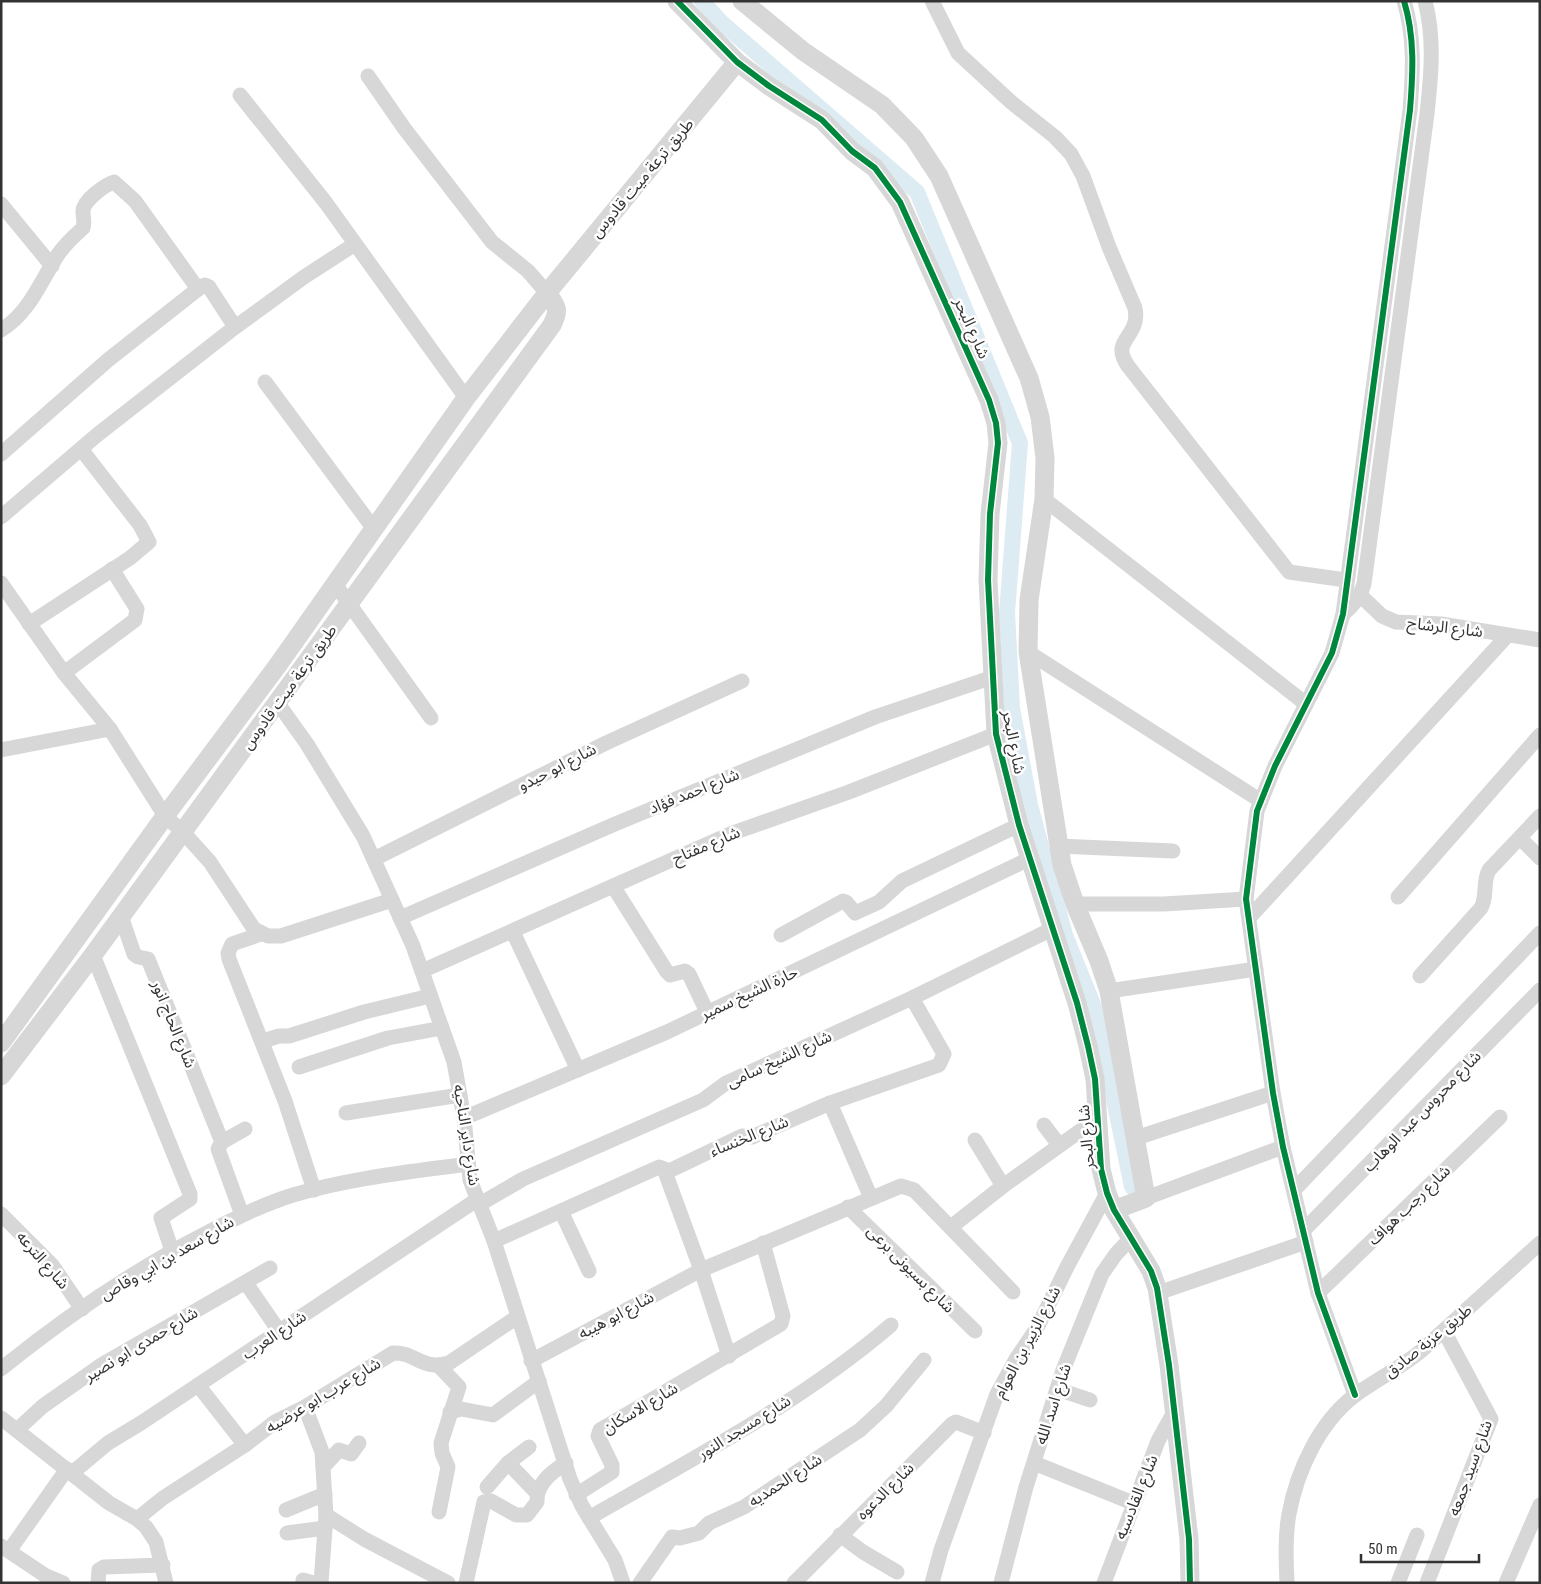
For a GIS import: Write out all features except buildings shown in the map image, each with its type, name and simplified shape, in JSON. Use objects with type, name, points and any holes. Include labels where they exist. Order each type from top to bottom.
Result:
[{"type":"street","name":"شارع البحر","points":[[677,1],[737,62],[769,86],[822,120],[852,152],[875,168],[887,181],[900,202],[989,400],[996,423],[998,443],[990,514],[988,580],[996,734],[1019,825],[1077,1003],[1103,1043],[1136,1138],[1146,1198]]},
{"type":"street","name":"شارع البحر","points":[[742,1],[804,51],[882,105],[914,138],[939,176],[1029,378],[1040,417],[1045,458],[1044,498],[1029,600],[1028,652],[1058,846],[1075,904],[1099,961],[1109,991],[1103,1043],[1095,1079],[1101,1169],[1111,1201],[1151,1271],[1158,1293],[1169,1366],[1189,1539],[1190,1583]]},
{"type":"street","points":[[932,1],[958,53],[1011,102],[1055,136],[1071,154],[1083,176],[1137,316],[1131,335],[1121,346],[1121,356],[1128,366],[1289,572],[1346,580]]},
{"type":"street","points":[[1355,1395],[1318,1293],[1283,1147],[1273,1093],[1246,899],[1257,811],[1275,766],[1332,653],[1343,614],[1346,580],[1410,110],[1414,64],[1409,18],[1404,1]]},
{"type":"street","points":[[1343,614],[1353,606],[1360,595],[1433,66],[1429,17],[1425,1]]},
{"type":"street","name":"طريق ترعة ميت قادوس","points":[[1,1043],[165,816],[278,665],[466,398],[546,293],[737,62]]},
{"type":"street","points":[[368,76],[410,136],[492,242],[528,271],[546,293]]},
{"type":"street","points":[[240,95],[326,203],[466,398]]},
{"type":"street","points":[[1,330],[13,323],[26,309],[63,248],[85,225],[84,207],[108,184],[114,182],[135,201],[198,289]]},
{"type":"street","points":[[1,204],[52,266]]},
{"type":"street","points":[[1,517],[81,449],[235,327],[304,277],[355,244]]},
{"type":"street","points":[[1,454],[108,360],[198,289],[207,285],[235,327]]},
{"type":"street","name":"طريق ترعة ميت قادوس","points":[[1,1076],[93,955],[552,325],[558,314],[556,307],[546,293]]},
{"type":"street","points":[[265,382],[374,529]]},
{"type":"street","points":[[29,624],[146,547],[149,542],[140,525],[81,449]]},
{"type":"street","points":[[1044,498],[1306,704]]},
{"type":"street","points":[[64,673],[135,620],[137,609],[112,569]]},
{"type":"street","points":[[1,583],[64,673],[110,729],[134,763],[148,793],[165,816],[183,832],[210,862],[240,911],[254,929],[268,936],[281,936],[392,900]]},
{"type":"street","points":[[335,584],[431,718]]},
{"type":"street","name":"شارع الرشاح","points":[[1360,595],[1382,616],[1396,622],[1441,624],[1540,640]]},
{"type":"street","points":[[1249,918],[1507,636]]},
{"type":"street","points":[[1028,652],[1261,801]]},
{"type":"street","points":[[278,665],[294,679]]},
{"type":"street","name":"شارع احمد فؤاد","points":[[400,918],[615,824],[866,721],[992,677]]},
{"type":"street","name":"شارع ابو حيدو","points":[[374,859],[606,743],[742,681]]},
{"type":"street","name":"شارع داير الناحيه","points":[[277,702],[329,780],[374,859],[422,971],[454,1062],[464,1118],[470,1180],[494,1241],[531,1361],[576,1495],[609,1548],[621,1582]]},
{"type":"street","points":[[1,750],[110,729]]},
{"type":"street","name":"شارع مفتاح","points":[[422,971],[730,834],[849,792],[996,734]]},
{"type":"street","points":[[1398,897],[1540,736]]},
{"type":"street","points":[[1420,976],[1481,908],[1485,898],[1486,875],[1540,816]]},
{"type":"street","points":[[781,935],[843,901],[855,913],[874,905],[902,881],[1019,825]]},
{"type":"street","points":[[1520,838],[1540,858]]},
{"type":"street","points":[[1058,846],[1173,851]]},
{"type":"street","name":"حارة الشيخ سمير","points":[[464,1118],[578,1070],[707,1012],[1031,858]]},
{"type":"street","points":[[613,886],[669,975],[673,976],[685,971],[707,1012]]},
{"type":"street","points":[[1075,904],[1164,904],[1246,899]]},
{"type":"street","name":"شارع الحاج انور","points":[[121,916],[134,954],[148,959],[222,1142],[218,1153],[242,1214]]},
{"type":"street","name":"شارع الشيخ سامى","points":[[479,1201],[523,1179],[703,1100],[726,1082],[912,998],[1052,929]]},
{"type":"street","points":[[513,932],[578,1070]]},
{"type":"street","points":[[1294,1190],[1540,933]]},
{"type":"street","points":[[261,934],[232,944],[228,953],[286,1101],[314,1190]]},
{"type":"street","points":[[93,955],[190,1194],[190,1200],[186,1204],[161,1218],[172,1251]]},
{"type":"street","points":[[1109,991],[1256,969]]},
{"type":"street","name":"شارع محروس عبد الوهاب","points":[[1305,1237],[1540,990]]},
{"type":"street","points":[[263,1041],[279,1036],[289,1036],[364,1012],[430,996]]},
{"type":"street","name":"شارع الخنساء","points":[[494,1241],[659,1167],[669,1171],[742,1136],[752,1136],[830,1103],[939,1065],[944,1054],[912,998]]},
{"type":"street","points":[[299,1067],[388,1038],[442,1028]]},
{"type":"street","points":[[1136,1138],[1273,1093]]},
{"type":"street","points":[[346,1113],[460,1095]]},
{"type":"street","points":[[830,1103],[871,1198]]},
{"type":"street","name":"شارع رجب هواف","points":[[1318,1293],[1500,1117]]},
{"type":"street","points":[[951,1226],[1098,1118]]},
{"type":"street","points":[[1044,1125],[1059,1145]]},
{"type":"street","points":[[222,1142],[245,1129]]},
{"type":"street","points":[[974,1140],[1003,1186]]},
{"type":"street","points":[[1111,1201],[1146,1198],[1283,1147]]},
{"type":"street","name":"شارع سعد بن ابي وقاص","points":[[1,1369],[82,1309],[172,1251],[242,1214],[291,1196],[341,1182],[468,1164]]},
{"type":"street","points":[[664,1169],[701,1270],[729,1356]]},
{"type":"street","points":[[701,1270],[896,1187],[908,1186],[951,1226],[1013,1292]]},
{"type":"street","name":"شارع العرب","points":[[5,1548],[69,1471],[108,1443],[278,1331],[479,1201]]},
{"type":"street","name":"شارع الزبير بن العوام","points":[[932,1583],[941,1550],[997,1394],[1016,1359],[1037,1328],[1068,1265],[1111,1201]]},
{"type":"street","name":"شارع بسيونى برعى","points":[[848,1207],[974,1331]]},
{"type":"street","points":[[561,1211],[589,1271]]},
{"type":"street","name":"شارع الترعه","points":[[1,1214],[52,1266],[82,1309]]},
{"type":"street","name":"شارع اسد الله","points":[[1001,1583],[1034,1463],[1057,1389],[1102,1274],[1116,1254],[1132,1237]]},
{"type":"street","points":[[1158,1293],[1305,1237]]},
{"type":"street","name":"شارع الاسكان","points":[[576,1495],[612,1472],[612,1465],[598,1436],[598,1432],[778,1327],[783,1320],[783,1316],[763,1243]]},
{"type":"street","name":"طريق عزبة صادق","points":[[1287,1583],[1289,1514],[1308,1456],[1323,1429],[1340,1408],[1355,1395],[1400,1368],[1538,1249]]},
{"type":"street","name":"شارع حمدى ابو نصير","points":[[18,1429],[43,1406],[103,1364],[270,1268]]},
{"type":"street","name":"شارع ابو هيبه","points":[[531,1361],[701,1270]]},
{"type":"street","points":[[246,1283],[278,1331]]},
{"type":"street","points":[[440,1512],[448,1467],[442,1453],[441,1443],[459,1387],[439,1366],[449,1363],[517,1317]]},
{"type":"street","name":"شارع مسجد النور","points":[[589,1518],[721,1443],[780,1406],[890,1325]]},
{"type":"street","name":"شارع سيد جمعه","points":[[1427,1583],[1491,1419],[1444,1331]]},
{"type":"street","name":"شارع عرب ابو عرضيه","points":[[137,1519],[163,1498],[245,1445],[275,1422],[305,1407],[393,1353],[430,1366],[439,1366]]},
{"type":"street","name":"شارع الحمديه","points":[[640,1583],[672,1537],[680,1538],[698,1533],[709,1523],[760,1497],[860,1430],[886,1406],[924,1360]]},
{"type":"street","points":[[450,1412],[462,1409],[493,1415],[539,1381]]},
{"type":"street","points":[[198,1385],[245,1445]]},
{"type":"street","points":[[1057,1389],[1090,1400]]},
{"type":"street","points":[[305,1407],[322,1452],[325,1522],[321,1583]]},
{"type":"street","name":"شارع القادسيه","points":[[1104,1583],[1158,1441],[1174,1414]]},
{"type":"street","points":[[1,1418],[18,1429],[109,1503],[137,1519],[156,1542],[166,1583]]},
{"type":"street","name":"شارع الدعوه","points":[[794,1583],[952,1424],[956,1422],[984,1433]]},
{"type":"street","points":[[323,1467],[335,1451],[339,1450],[351,1454],[359,1443]]},
{"type":"street","points":[[487,1487],[508,1463],[529,1447]]},
{"type":"street","points":[[466,1583],[484,1502],[491,1501],[522,1517],[527,1515],[537,1502],[536,1492],[508,1463]]},
{"type":"street","points":[[536,1492],[547,1478],[566,1463]]},
{"type":"street","points":[[1034,1463],[1133,1503]]},
{"type":"street","points":[[286,1510],[325,1494]]},
{"type":"street","points":[[1506,1583],[1540,1505]]},
{"type":"street","points":[[287,1533],[325,1522],[364,1539],[448,1583]]},
{"type":"street","points":[[840,1535],[898,1572]]},
{"type":"street","points":[[1398,1583],[1417,1536]]},
{"type":"street","points":[[5,1548],[46,1576],[63,1583]]},
{"type":"street","points":[[98,1583],[97,1574],[100,1568],[104,1566],[163,1565]]},
{"type":"waterway","points":[[702,1],[721,22],[917,192],[1020,443],[1007,613],[1012,708],[1030,805],[1065,935],[1096,1012],[1132,1187]]},
{"type":"cycle path","points":[[677,1],[737,62],[769,86],[822,120],[852,151],[875,168],[900,202],[989,400],[996,423],[998,443],[990,514],[988,580],[996,734],[1019,825],[1077,1003],[1088,1046],[1095,1079],[1101,1169],[1107,1193],[1114,1210],[1151,1271],[1157,1288],[1169,1365],[1189,1539],[1190,1583]]},
{"type":"cycle path","points":[[1355,1395],[1318,1293],[1283,1147],[1273,1093],[1246,899],[1257,811],[1275,766],[1332,653],[1343,614],[1410,110],[1412,42],[1404,1]]}]
